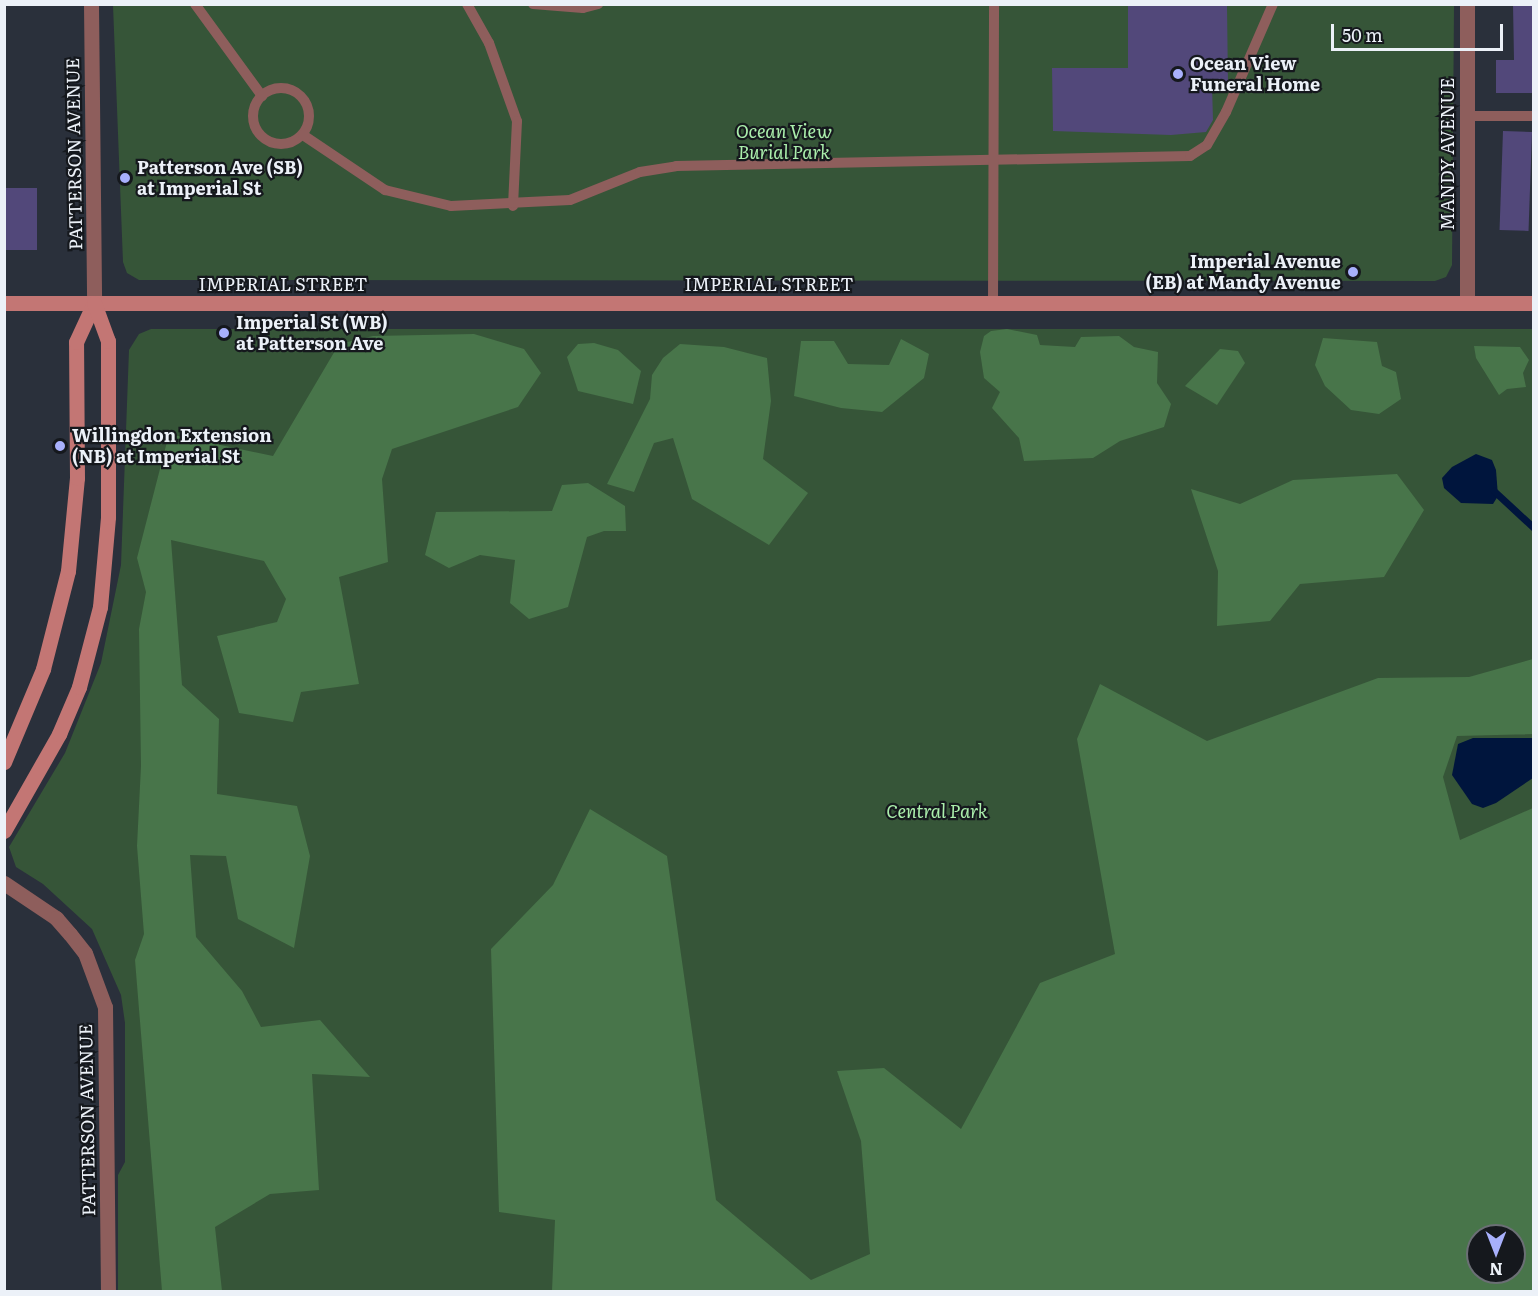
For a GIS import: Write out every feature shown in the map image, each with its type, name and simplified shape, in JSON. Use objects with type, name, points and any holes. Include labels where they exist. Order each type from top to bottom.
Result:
[{"type":"main road","name":"IMPERIAL STREET","points":[[4,303],[1533,303]]},
{"type":"main road","points":[[4,762],[44,669],[68,571],[76,478],[75,342],[94,303]]},
{"type":"main road","points":[[4,831],[59,734],[78,687],[100,607],[108,517],[108,340],[94,303]]},
{"type":"street","name":"PATTERSON AVENUE","points":[[91,4],[94,303]]},
{"type":"street","name":"MANDY AVENUE","points":[[1467,4],[1467,303]]},
{"type":"street","name":"PATTERSON AVENUE","points":[[4,883],[56,918],[70,934],[85,953],[105,1007],[108,1292]]},
{"type":"lane","points":[[195,4],[262,96]]},
{"type":"lane","points":[[467,4],[489,43],[517,121],[513,206]]},
{"type":"lane","points":[[533,4],[583,8],[598,4]]},
{"type":"lane","points":[[993,303],[994,4]]},
{"type":"lane","points":[[303,135],[385,190],[451,206],[513,206],[570,200],[640,172],[676,165],[993,163],[1190,156],[1207,145],[1226,112],[1273,4]]},
{"type":"lane","points":[[285,88],[299,94],[309,118],[303,135],[286,144],[268,141],[261,135],[254,111],[262,96],[285,88]]},
{"type":"lane","points":[[1466,116],[1533,116]]},
{"type":"green space","name":"Ocean View Burial Park","points":[[113,5],[1454,5],[1452,265],[1446,277],[1435,281],[139,280],[127,273],[123,262]]},
{"type":"green space","name":"Central Park","points":[[151,329],[1533,329],[1533,1291],[118,1291],[118,1175],[125,1162],[125,1023],[121,995],[92,929],[43,884],[16,867],[9,847],[65,753],[101,663],[121,565],[129,350],[139,334]]},
{"type":"green space","points":[[1007,329],[1037,335],[1040,345],[1075,347],[1081,337],[1119,336],[1134,347],[1158,352],[1157,383],[1171,404],[1164,427],[1120,441],[1093,458],[1024,461],[1019,438],[992,408],[1000,392],[984,378],[980,352],[984,336],[991,331]]},
{"type":"green space","points":[[474,334],[524,349],[541,373],[518,407],[392,449],[382,479],[388,562],[339,577],[359,684],[301,692],[293,722],[239,713],[217,636],[277,622],[286,599],[264,561],[171,540],[182,685],[219,719],[217,794],[297,806],[310,856],[294,948],[238,919],[226,856],[190,855],[196,937],[242,991],[261,1027],[320,1020],[370,1077],[312,1074],[319,1190],[270,1194],[215,1227],[222,1291],[162,1291],[135,960],[144,934],[137,846],[141,766],[139,629],[146,592],[137,558],[169,434],[273,456],[339,344],[373,336]]},
{"type":"green space","points":[[1323,338],[1377,342],[1382,366],[1396,372],[1401,399],[1379,414],[1351,410],[1325,386],[1315,365]]},
{"type":"green space","points":[[901,339],[929,354],[924,378],[882,412],[841,408],[794,396],[801,341],[834,341],[848,364],[889,365]]},
{"type":"green space","points":[[594,343],[618,350],[641,371],[633,404],[578,391],[567,357],[578,344]]},
{"type":"green space","points":[[680,344],[724,347],[767,358],[771,401],[763,459],[808,493],[769,545],[692,499],[673,438],[654,443],[634,492],[607,484],[650,399],[652,375],[663,358]]},
{"type":"green space","points":[[1474,346],[1520,347],[1529,360],[1523,373],[1526,387],[1507,389],[1499,395],[1476,358]]},
{"type":"green space","points":[[1220,349],[1238,351],[1245,363],[1217,405],[1185,386]]},
{"type":"green space","points":[[1397,474],[1424,510],[1384,577],[1300,584],[1270,621],[1217,626],[1218,571],[1191,489],[1240,504],[1293,480]]},
{"type":"green space","points":[[588,483],[625,506],[626,531],[604,531],[587,537],[568,607],[529,619],[510,603],[515,560],[480,555],[449,568],[425,555],[436,512],[552,511],[562,485]]},
{"type":"green space","points":[[1533,659],[1533,734],[1457,736],[1443,777],[1460,840],[1533,808],[1533,1291],[552,1291],[555,1220],[499,1212],[491,949],[553,885],[590,809],[667,856],[716,1200],[811,1280],[870,1254],[861,1141],[837,1071],[884,1068],[961,1129],[1040,983],[1115,954],[1077,739],[1100,684],[1207,741],[1378,678],[1469,677]]},
{"type":"water","points":[[1476,454],[1492,460],[1496,470],[1498,496],[1493,504],[1461,503],[1444,488],[1442,478],[1452,467]]},
{"type":"water","points":[[1473,738],[1533,738],[1533,778],[1496,803],[1483,808],[1472,804],[1452,775],[1458,744]]},
{"type":"building","name":"Ocean View Funeral Home","points":[[1128,4],[1227,4],[1228,85],[1212,85],[1213,120],[1206,132],[1171,135],[1053,131],[1052,68],[1128,68]]},
{"type":"building","points":[[1513,4],[1533,4],[1533,93],[1496,93],[1496,60],[1514,60]]},
{"type":"building","points":[[1503,131],[1532,132],[1529,231],[1500,230]]},
{"type":"building","points":[[5,188],[37,188],[37,250],[5,250]]},
{"type":"waterway","points":[[1494,491],[1534,528]]},
{"type":"place","name":"Ocean View Funeral Home","points":[[1178,74]]},
{"type":"place","name":"Patterson Ave (SB) at Imperial St","points":[[125,178]]},
{"type":"place","name":"Imperial Avenue (EB) at Mandy Avenue","points":[[1353,272]]},
{"type":"place","name":"Imperial St (WB) at Patterson Ave","points":[[224,333]]},
{"type":"place","name":"Willingdon Extension (NB) at Imperial St","points":[[60,446]]}]
